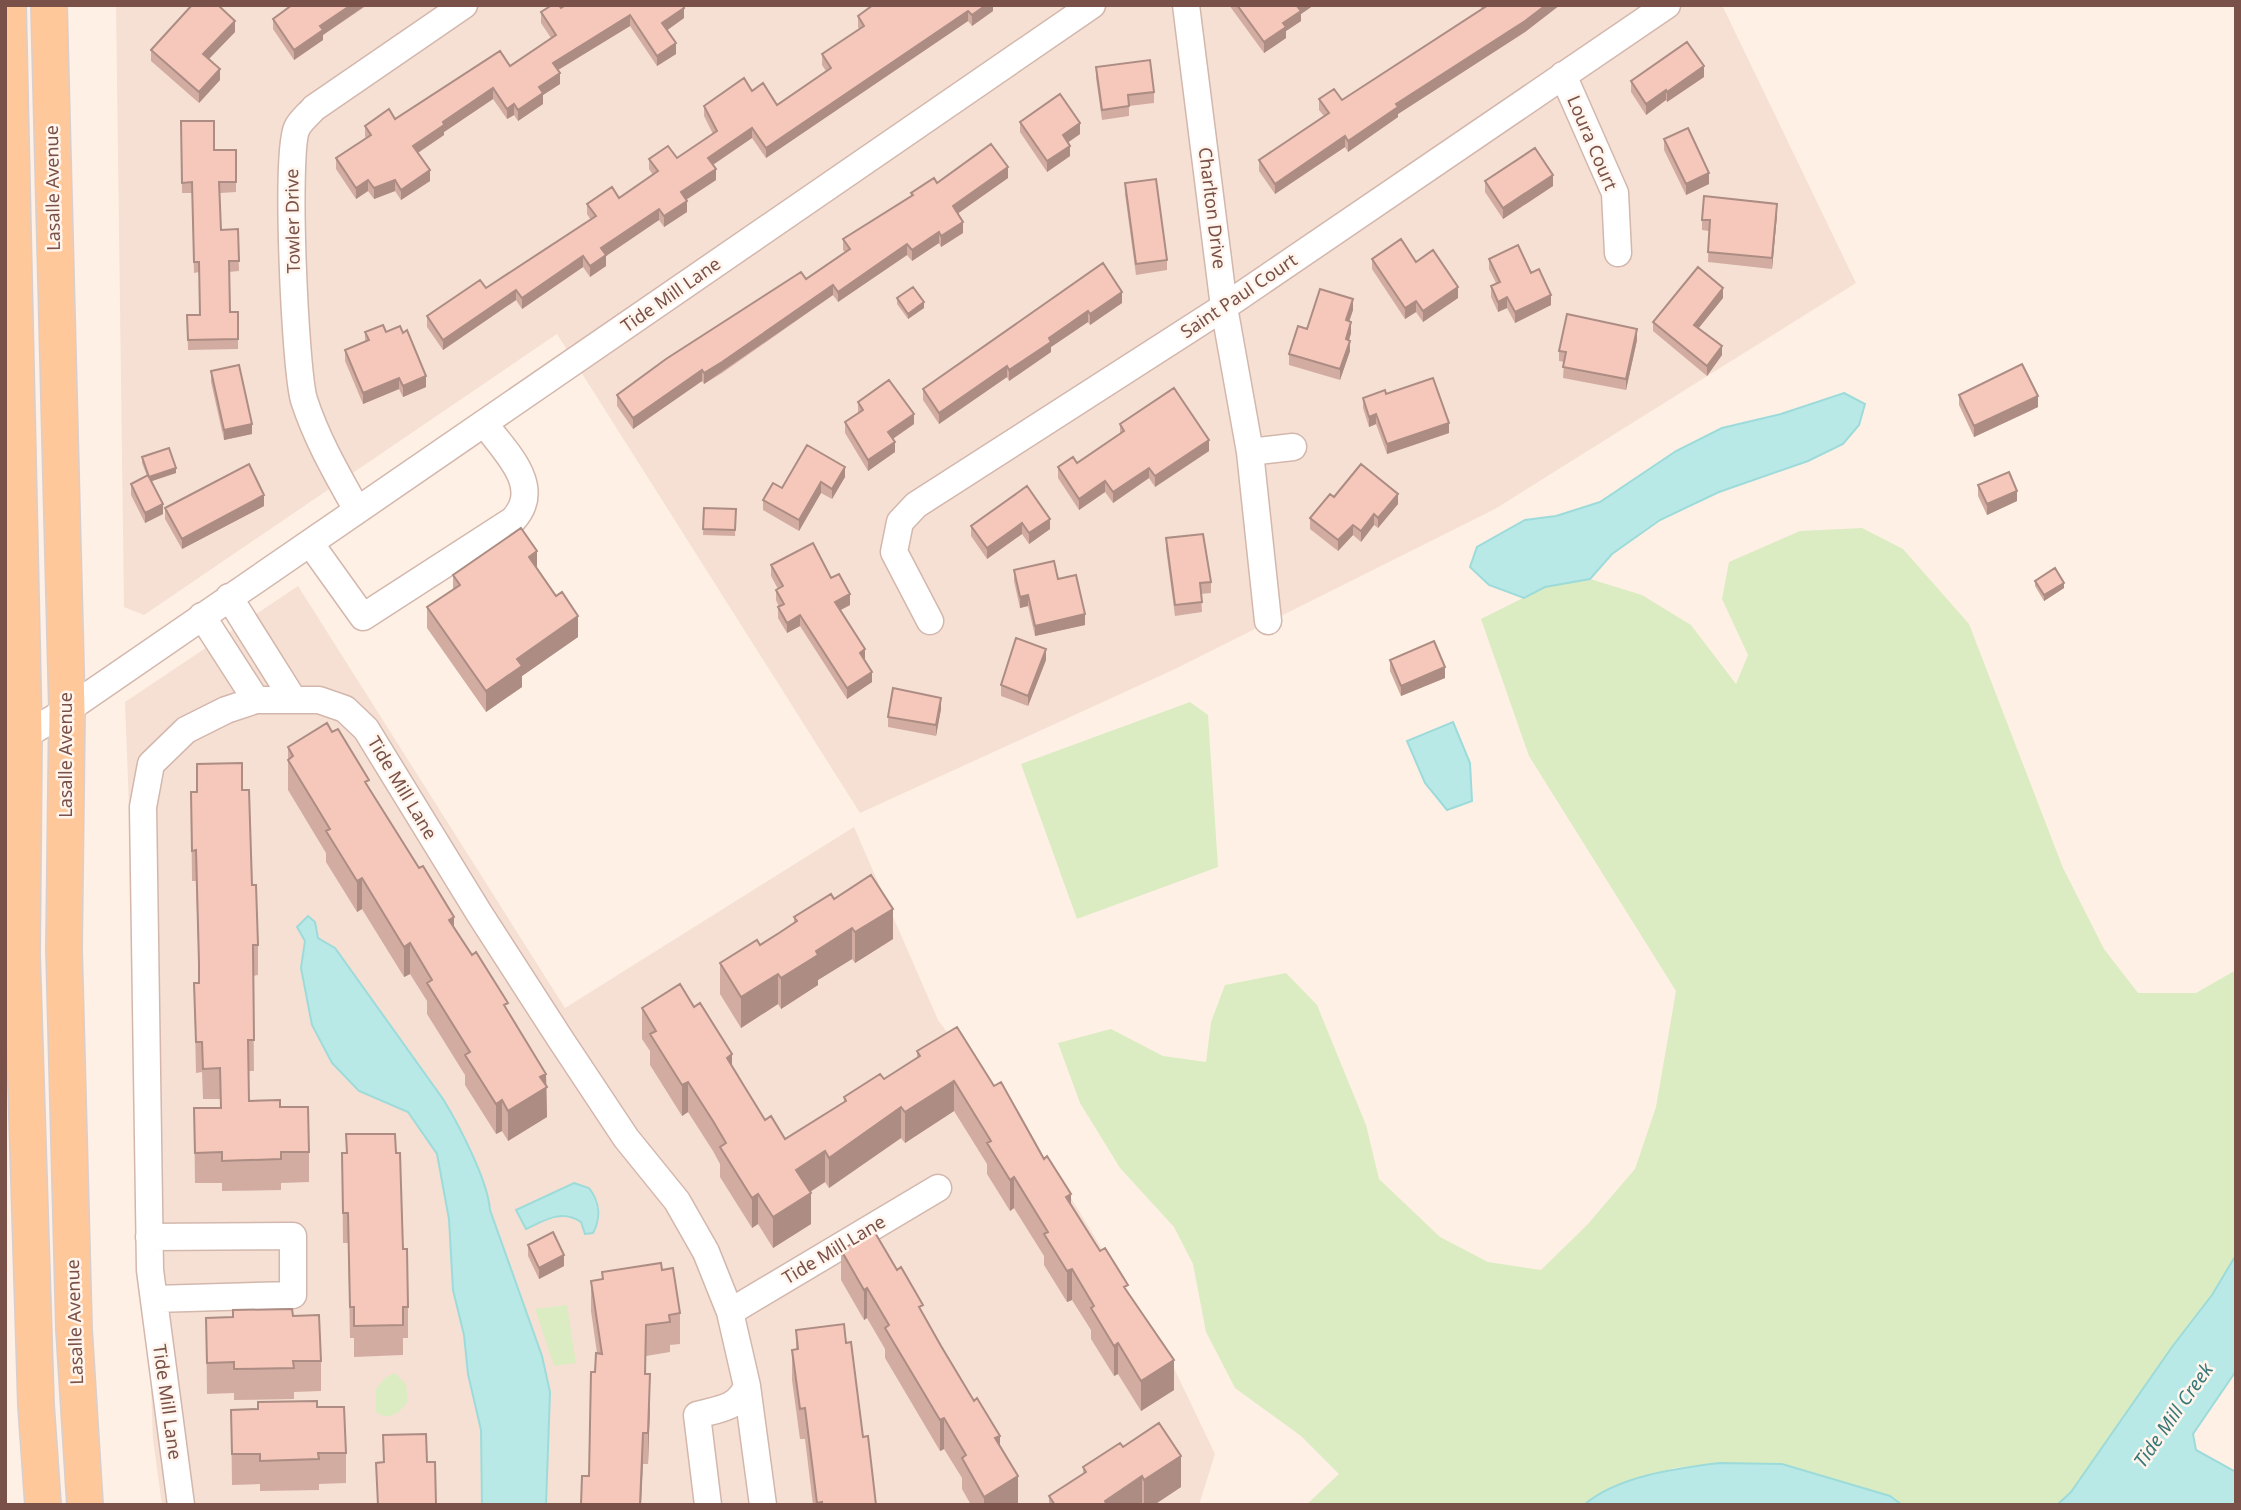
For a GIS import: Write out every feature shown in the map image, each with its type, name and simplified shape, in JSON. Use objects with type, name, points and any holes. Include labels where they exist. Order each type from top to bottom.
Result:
[{"type":"main road","points":[[8,5],[15,741],[36,1405],[43,1505]]},
{"type":"main road","name":"Lasalle Avenue","points":[[49,5],[67,710],[64,949],[74,1329],[85,1505]]},
{"type":"street","name":"Tide Mill Lane","points":[[15,741],[67,710],[1092,5]]},
{"type":"street","name":"Charlton Drive","points":[[1186,5],[1224,307],[1250,452],[1268,621]]},
{"type":"street","name":"Saint Paul Court","points":[[930,621],[894,552],[900,522],[916,505],[1224,307],[1667,5]]},
{"type":"street","name":"Towler Drive","points":[[358,510],[321,446],[303,397],[293,250],[293,151],[296,129],[314,108],[448,10]]},
{"type":"street","name":"Loura Court","points":[[1563,75],[1615,193],[1618,253]]},
{"type":"street","points":[[310,543],[363,617],[513,520],[525,503],[524,482],[484,424]]},
{"type":"street","points":[[1250,452],[1293,447]]},
{"type":"street","points":[[229,597],[293,699]]},
{"type":"street","points":[[202,616],[256,700]]},
{"type":"street","name":"Tide Mill Lane","points":[[181,1505],[154,1299],[149,1237],[144,807],[151,764],[186,730],[256,700],[293,699],[319,699],[345,709],[366,729],[479,913],[573,1058],[626,1138],[677,1201],[706,1252],[730,1312],[747,1386],[763,1505]]},
{"type":"street","name":"Tide Mill Lane","points":[[730,1312],[939,1188]]},
{"type":"street","points":[[149,1237],[293,1236],[293,1295],[154,1299]]},
{"type":"street","points":[[708,1505],[697,1415],[734,1405],[743,1398],[747,1386]]},
{"type":"shaded area","points":[[116,5],[1722,5],[1856,283],[1495,509],[1175,669],[860,813],[557,334],[144,615],[124,607]]},
{"type":"shaded area","points":[[298,586],[565,1008],[854,827],[938,1020],[1071,1198],[1172,1364],[1215,1454],[1199,1505],[162,1505],[153,1440],[125,702]]},
{"type":"green space","points":[[1862,528],[1903,549],[1969,624],[2063,868],[2104,949],[2138,993],[2196,993],[2236,970],[2236,1255],[2212,1295],[2071,1492],[2057,1505],[1902,1505],[1890,1496],[1782,1464],[1720,1463],[1674,1468],[1630,1481],[1584,1505],[1306,1505],[1339,1474],[1301,1436],[1235,1388],[1206,1332],[1193,1264],[1174,1227],[1120,1168],[1080,1103],[1058,1043],[1111,1029],[1163,1056],[1206,1062],[1211,1022],[1225,985],[1286,973],[1317,1005],[1366,1125],[1379,1179],[1440,1237],[1488,1262],[1541,1270],[1587,1225],[1635,1169],[1656,1107],[1676,991],[1529,756],[1481,619],[1545,587],[1590,579],[1642,595],[1691,625],[1736,684],[1748,655],[1722,599],[1729,562],[1800,531]]},
{"type":"green space","points":[[1190,702],[1208,715],[1218,867],[1077,919],[1021,764]]},
{"type":"green space","points":[[567,1305],[576,1363],[554,1366],[535,1309]]},
{"type":"green space","points":[[395,1373],[406,1384],[408,1401],[398,1412],[389,1416],[380,1415],[376,1412],[376,1389],[386,1377]]},
{"type":"water","points":[[1844,393],[1865,404],[1859,425],[1843,444],[1808,461],[1719,492],[1660,520],[1612,554],[1590,579],[1545,587],[1524,598],[1489,585],[1470,567],[1477,547],[1525,520],[1556,516],[1600,502],[1676,451],[1722,428],[1781,414]]},
{"type":"water","points":[[1453,722],[1470,763],[1472,801],[1447,810],[1425,783],[1407,741]]},
{"type":"water","points":[[308,916],[315,922],[318,938],[335,948],[443,1099],[478,1169],[542,1356],[550,1392],[546,1505],[482,1505],[481,1430],[453,1290],[449,1219],[437,1154],[408,1112],[359,1091],[332,1063],[312,1025],[301,968],[305,941],[297,927]]},
{"type":"water","points":[[574,1183],[589,1188],[597,1204],[598,1216],[593,1233],[585,1234],[581,1222],[567,1216],[554,1217],[526,1229],[516,1210]]},
{"type":"water","name":"Tide Mill Creek","points":[[2236,1255],[2236,1371],[2193,1434],[2196,1450],[2236,1472],[2236,1505],[2057,1505],[2071,1492],[2172,1347],[2212,1295]]},
{"type":"water","points":[[1720,1463],[1782,1464],[1890,1496],[1902,1505],[1584,1505],[1598,1495],[1630,1480]]},
{"type":"building","points":[[192,5],[218,5],[235,21],[203,54],[220,69],[199,92],[151,50]]},
{"type":"building","points":[[292,5],[351,5],[320,26],[323,30],[294,50],[273,19]]},
{"type":"building","points":[[552,5],[559,5],[561,8],[566,5],[683,5],[684,8],[662,23],[676,43],[657,56],[630,15],[553,63],[560,73],[539,87],[543,93],[518,110],[514,104],[507,109],[493,88],[443,122],[444,125],[413,146],[430,170],[401,190],[395,180],[374,188],[368,180],[356,188],[336,158],[371,135],[365,126],[389,109],[395,119],[500,51],[510,66],[556,35],[541,12]]},
{"type":"building","points":[[873,5],[986,5],[972,15],[968,11],[766,148],[752,128],[708,158],[716,169],[681,192],[687,201],[664,216],[659,209],[601,248],[606,255],[590,266],[583,256],[522,298],[516,290],[443,340],[427,316],[480,280],[486,288],[596,216],[587,204],[612,187],[619,198],[658,171],[649,159],[668,146],[677,158],[717,131],[704,106],[744,78],[752,91],[763,83],[777,105],[831,68],[822,54],[864,26],[858,16]]},
{"type":"building","points":[[1237,5],[1299,5],[1297,6],[1301,11],[1283,23],[1286,27],[1264,42]]},
{"type":"building","points":[[1483,5],[1546,5],[1396,104],[1398,107],[1348,141],[1345,136],[1275,184],[1259,160],[1329,113],[1319,99],[1334,89],[1342,100],[1485,7]]},
{"type":"building","points":[[1687,42],[1704,66],[1646,104],[1631,81]]},
{"type":"building","points":[[1150,60],[1154,92],[1128,95],[1129,106],[1102,110],[1096,67]]},
{"type":"building","points":[[1060,94],[1080,123],[1063,135],[1070,146],[1047,161],[1020,122]]},
{"type":"building","points":[[181,121],[214,121],[214,150],[236,150],[236,182],[219,182],[221,230],[238,229],[239,261],[229,261],[230,312],[238,312],[238,339],[188,340],[187,315],[200,315],[199,262],[194,262],[192,182],[182,183]]},
{"type":"building","points":[[1688,128],[1709,173],[1686,184],[1664,139]]},
{"type":"building","points":[[991,144],[1008,167],[953,206],[963,222],[941,236],[939,232],[912,250],[907,244],[838,292],[833,285],[722,362],[704,373],[702,370],[633,418],[617,395],[666,359],[801,272],[806,279],[850,249],[843,239],[913,195],[911,193],[934,178],[937,183]]},
{"type":"building","points":[[1535,148],[1553,175],[1503,208],[1485,181]]},
{"type":"building","points":[[1156,179],[1167,260],[1136,264],[1125,183]]},
{"type":"building","points":[[1704,196],[1777,204],[1772,258],[1708,252],[1710,220],[1702,220]]},
{"type":"building","points":[[1401,239],[1416,262],[1433,250],[1458,287],[1423,311],[1416,301],[1405,308],[1372,259]]},
{"type":"building","points":[[1518,245],[1531,273],[1539,269],[1551,295],[1515,312],[1507,297],[1498,302],[1491,286],[1500,282],[1489,259]]},
{"type":"building","points":[[1103,263],[1122,292],[1090,314],[1088,311],[1049,338],[1051,342],[1009,370],[1007,366],[939,413],[923,389]]},
{"type":"building","points":[[1698,267],[1723,288],[1694,325],[1722,346],[1707,366],[1653,322]]},
{"type":"building","points":[[913,287],[924,302],[908,314],[897,298]]},
{"type":"building","points":[[1320,289],[1353,299],[1346,320],[1351,322],[1346,339],[1350,341],[1340,369],[1289,354],[1298,326],[1307,329]]},
{"type":"building","points":[[1567,314],[1637,329],[1626,379],[1563,367],[1566,352],[1559,351]]},
{"type":"building","points":[[383,325],[386,332],[400,326],[403,333],[407,330],[426,376],[403,386],[399,378],[363,393],[345,350],[369,340],[365,332]]},
{"type":"building","points":[[2022,364],[2038,396],[1974,426],[1959,395]]},
{"type":"building","points":[[239,365],[252,424],[224,430],[211,371]]},
{"type":"building","points":[[1433,378],[1449,423],[1387,444],[1376,414],[1369,417],[1363,398],[1385,390],[1386,394]]},
{"type":"building","points":[[889,380],[914,414],[888,432],[895,442],[868,460],[845,422],[863,410],[858,402]]},
{"type":"building","points":[[1174,388],[1209,440],[1155,476],[1149,468],[1113,492],[1105,481],[1079,499],[1058,467],[1073,457],[1077,463],[1124,431],[1120,424]]},
{"type":"building","points":[[807,445],[845,467],[832,489],[821,482],[799,520],[763,500],[773,483],[782,488]]},
{"type":"building","points":[[169,448],[176,468],[149,477],[142,457]]},
{"type":"building","points":[[249,464],[264,495],[182,539],[165,508]]},
{"type":"building","points":[[1361,464],[1398,494],[1378,518],[1374,514],[1361,531],[1353,525],[1338,540],[1310,518],[1330,494],[1334,497]]},
{"type":"building","points":[[2009,472],[2017,491],[1987,504],[1978,485]]},
{"type":"building","points":[[148,475],[163,504],[145,513],[131,484]]},
{"type":"building","points":[[1027,486],[1050,519],[1029,533],[1022,523],[987,548],[971,526]]},
{"type":"building","points":[[704,508],[736,509],[735,530],[703,529]]},
{"type":"building","points":[[521,528],[537,551],[529,557],[556,596],[562,592],[578,616],[517,659],[522,666],[486,691],[427,607],[460,585],[453,575]]},
{"type":"building","points":[[1203,534],[1211,582],[1200,583],[1202,602],[1175,605],[1166,538]]},
{"type":"building","points":[[813,543],[831,578],[839,574],[850,594],[835,602],[865,649],[860,653],[872,672],[847,688],[800,615],[787,623],[778,607],[784,604],[776,590],[783,586],[771,565]]},
{"type":"building","points":[[1054,561],[1058,579],[1076,575],[1085,614],[1035,626],[1028,595],[1020,597],[1014,570]]},
{"type":"building","points":[[2055,568],[2064,583],[2044,595],[2035,581]]},
{"type":"building","points":[[1016,638],[1046,649],[1028,696],[1001,685]]},
{"type":"building","points":[[1434,641],[1445,667],[1401,686],[1390,660]]},
{"type":"building","points":[[893,688],[941,698],[936,725],[888,717]]},
{"type":"building","points":[[327,723],[332,732],[338,729],[369,780],[365,782],[419,868],[423,866],[454,917],[449,920],[472,955],[476,952],[508,1003],[504,1005],[546,1074],[540,1077],[547,1087],[508,1111],[502,1100],[496,1104],[465,1055],[470,1052],[427,983],[432,980],[410,943],[404,947],[362,878],[357,881],[326,831],[330,829],[288,760],[293,756],[288,747]]},
{"type":"building","points":[[242,763],[242,790],[249,790],[252,885],[256,885],[258,945],[253,945],[254,1040],[248,1040],[249,1101],[280,1100],[280,1107],[308,1107],[309,1152],[281,1152],[281,1159],[222,1161],[222,1152],[195,1153],[194,1108],[221,1108],[220,1068],[203,1069],[202,1042],[196,1042],[194,983],[199,983],[199,963],[196,850],[192,851],[191,792],[197,792],[197,764]]},
{"type":"building","points":[[871,875],[893,909],[855,932],[852,928],[816,951],[818,955],[781,978],[778,974],[741,997],[720,963],[757,940],[760,945],[797,921],[794,917],[831,894],[834,899]]},
{"type":"building","points":[[680,984],[694,1007],[700,1003],[732,1054],[727,1058],[765,1120],[771,1116],[785,1139],[846,1101],[844,1097],[880,1074],[884,1079],[920,1056],[917,1051],[957,1027],[994,1086],[1001,1082],[1044,1159],[1047,1156],[1071,1194],[1066,1197],[1100,1251],[1105,1248],[1128,1285],[1124,1287],[1174,1360],[1141,1381],[1118,1343],[1114,1346],[1072,1269],[1067,1271],[1044,1234],[1048,1232],[1014,1177],[1010,1180],[987,1143],[991,1141],[954,1081],[905,1112],[901,1107],[829,1158],[825,1151],[796,1170],[811,1193],[773,1217],[758,1194],[752,1198],[720,1147],[726,1143],[713,1121],[688,1082],[682,1085],[650,1034],[656,1031],[642,1008]]},
{"type":"building","points":[[346,1134],[395,1134],[396,1153],[400,1153],[403,1249],[407,1249],[408,1307],[403,1307],[403,1325],[354,1326],[354,1307],[350,1307],[348,1213],[343,1213],[342,1153],[347,1153]]},
{"type":"building","points":[[874,1231],[897,1270],[901,1267],[923,1305],[919,1307],[941,1346],[974,1401],[977,1398],[1000,1436],[995,1438],[1018,1476],[984,1497],[962,1458],[966,1455],[944,1418],[940,1420],[885,1328],[889,1325],[867,1288],[864,1290],[841,1250]]},
{"type":"building","points":[[553,1232],[564,1255],[539,1268],[528,1245]]},
{"type":"building","points":[[661,1263],[662,1270],[673,1268],[680,1313],[669,1315],[670,1322],[646,1325],[645,1374],[650,1374],[648,1433],[643,1433],[640,1505],[581,1505],[582,1476],[589,1476],[591,1372],[595,1372],[596,1353],[602,1354],[591,1281],[603,1279],[602,1272]]},
{"type":"building","points":[[292,1309],[293,1316],[319,1315],[321,1361],[293,1361],[294,1368],[234,1369],[234,1362],[207,1363],[206,1318],[233,1317],[233,1310]]},
{"type":"building","points":[[844,1324],[846,1343],[851,1342],[863,1437],[868,1436],[876,1505],[817,1503],[805,1408],[800,1409],[792,1350],[798,1349],[796,1330]]},
{"type":"building","points":[[317,1401],[317,1407],[344,1407],[346,1453],[318,1453],[319,1459],[260,1461],[260,1454],[232,1454],[231,1410],[258,1409],[258,1402]]},
{"type":"building","points":[[1159,1423],[1181,1456],[1144,1480],[1142,1476],[1105,1501],[1107,1505],[1055,1505],[1049,1496],[1086,1472],[1083,1467],[1120,1443],[1123,1447]]},
{"type":"building","points":[[426,1434],[427,1462],[435,1462],[436,1505],[378,1505],[376,1463],[384,1462],[383,1435]]}]
